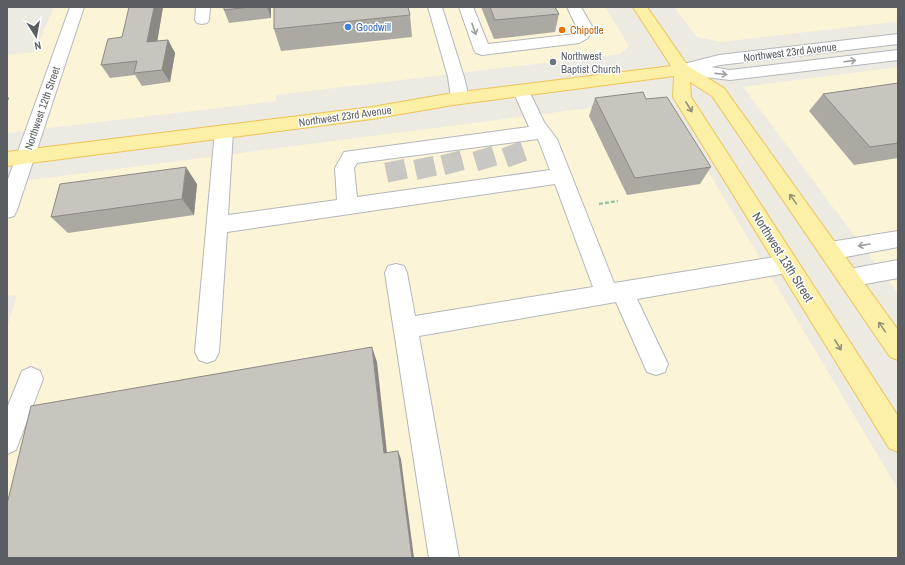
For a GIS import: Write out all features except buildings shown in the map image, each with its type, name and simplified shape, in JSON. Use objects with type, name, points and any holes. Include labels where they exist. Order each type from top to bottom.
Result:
[{"type":"main road","points":[[640,7],[682,70],[718,92],[898,349]]},
{"type":"main road","name":"Northwest 23rd Avenue","points":[[7,159],[372,113],[460,98],[682,70]]},
{"type":"main road","name":"Northwest 13th Street","points":[[682,70],[682,97],[898,439]]},
{"type":"street","name":"Northwest 12th Street","points":[[7,210],[77,7]]},
{"type":"street","points":[[435,7],[456,77],[460,98]]},
{"type":"street","points":[[466,7],[482,50],[579,38],[583,35],[585,28],[574,7]]},
{"type":"street","name":"Northwest 23rd Avenue","points":[[682,70],[719,60],[898,39]]},
{"type":"street","name":"Northwest 23rd Avenue","points":[[682,70],[730,74],[898,55]]},
{"type":"street","points":[[521,90],[536,125],[548,139],[561,176],[615,293],[656,364]]},
{"type":"street","points":[[207,352],[224,132]]},
{"type":"street","points":[[348,206],[344,168],[351,158],[393,157],[510,141],[542,132]]},
{"type":"street","points":[[217,225],[348,206],[400,192],[490,178],[522,174],[561,176]]},
{"type":"street","points":[[830,251],[898,239]]},
{"type":"street","points":[[406,328],[787,264]]},
{"type":"street","points":[[849,278],[898,269]]},
{"type":"street","points":[[396,273],[444,558]]},
{"type":"street","points":[[7,442],[31,379]]},
{"type":"path","points":[[597,205],[618,202]]},
{"type":"shaded area","points":[[54,7],[605,7],[629,46],[620,54],[276,95],[276,101],[7,133],[7,55],[35,52]]},
{"type":"shaded area","points":[[674,7],[898,7],[898,22],[721,42],[697,37]]},
{"type":"shaded area","points":[[898,67],[898,294],[743,87]]},
{"type":"shaded area","points":[[612,105],[674,114],[898,489],[898,558],[7,558],[7,328],[17,295],[7,296],[7,183]]},
{"type":"tunnel","points":[[511,145],[519,167]]},
{"type":"tunnel","points":[[482,149],[489,172]]},
{"type":"tunnel","points":[[450,153],[456,176]]},
{"type":"tunnel","points":[[423,158],[428,181]]},
{"type":"tunnel","points":[[394,161],[399,185]]},
{"type":"place","name":"Goodwill","points":[[348,27]]},
{"type":"place","name":"Chipotle","points":[[562,30]]},
{"type":"place","name":"Northwest Baptist Church","points":[[553,62]]}]
